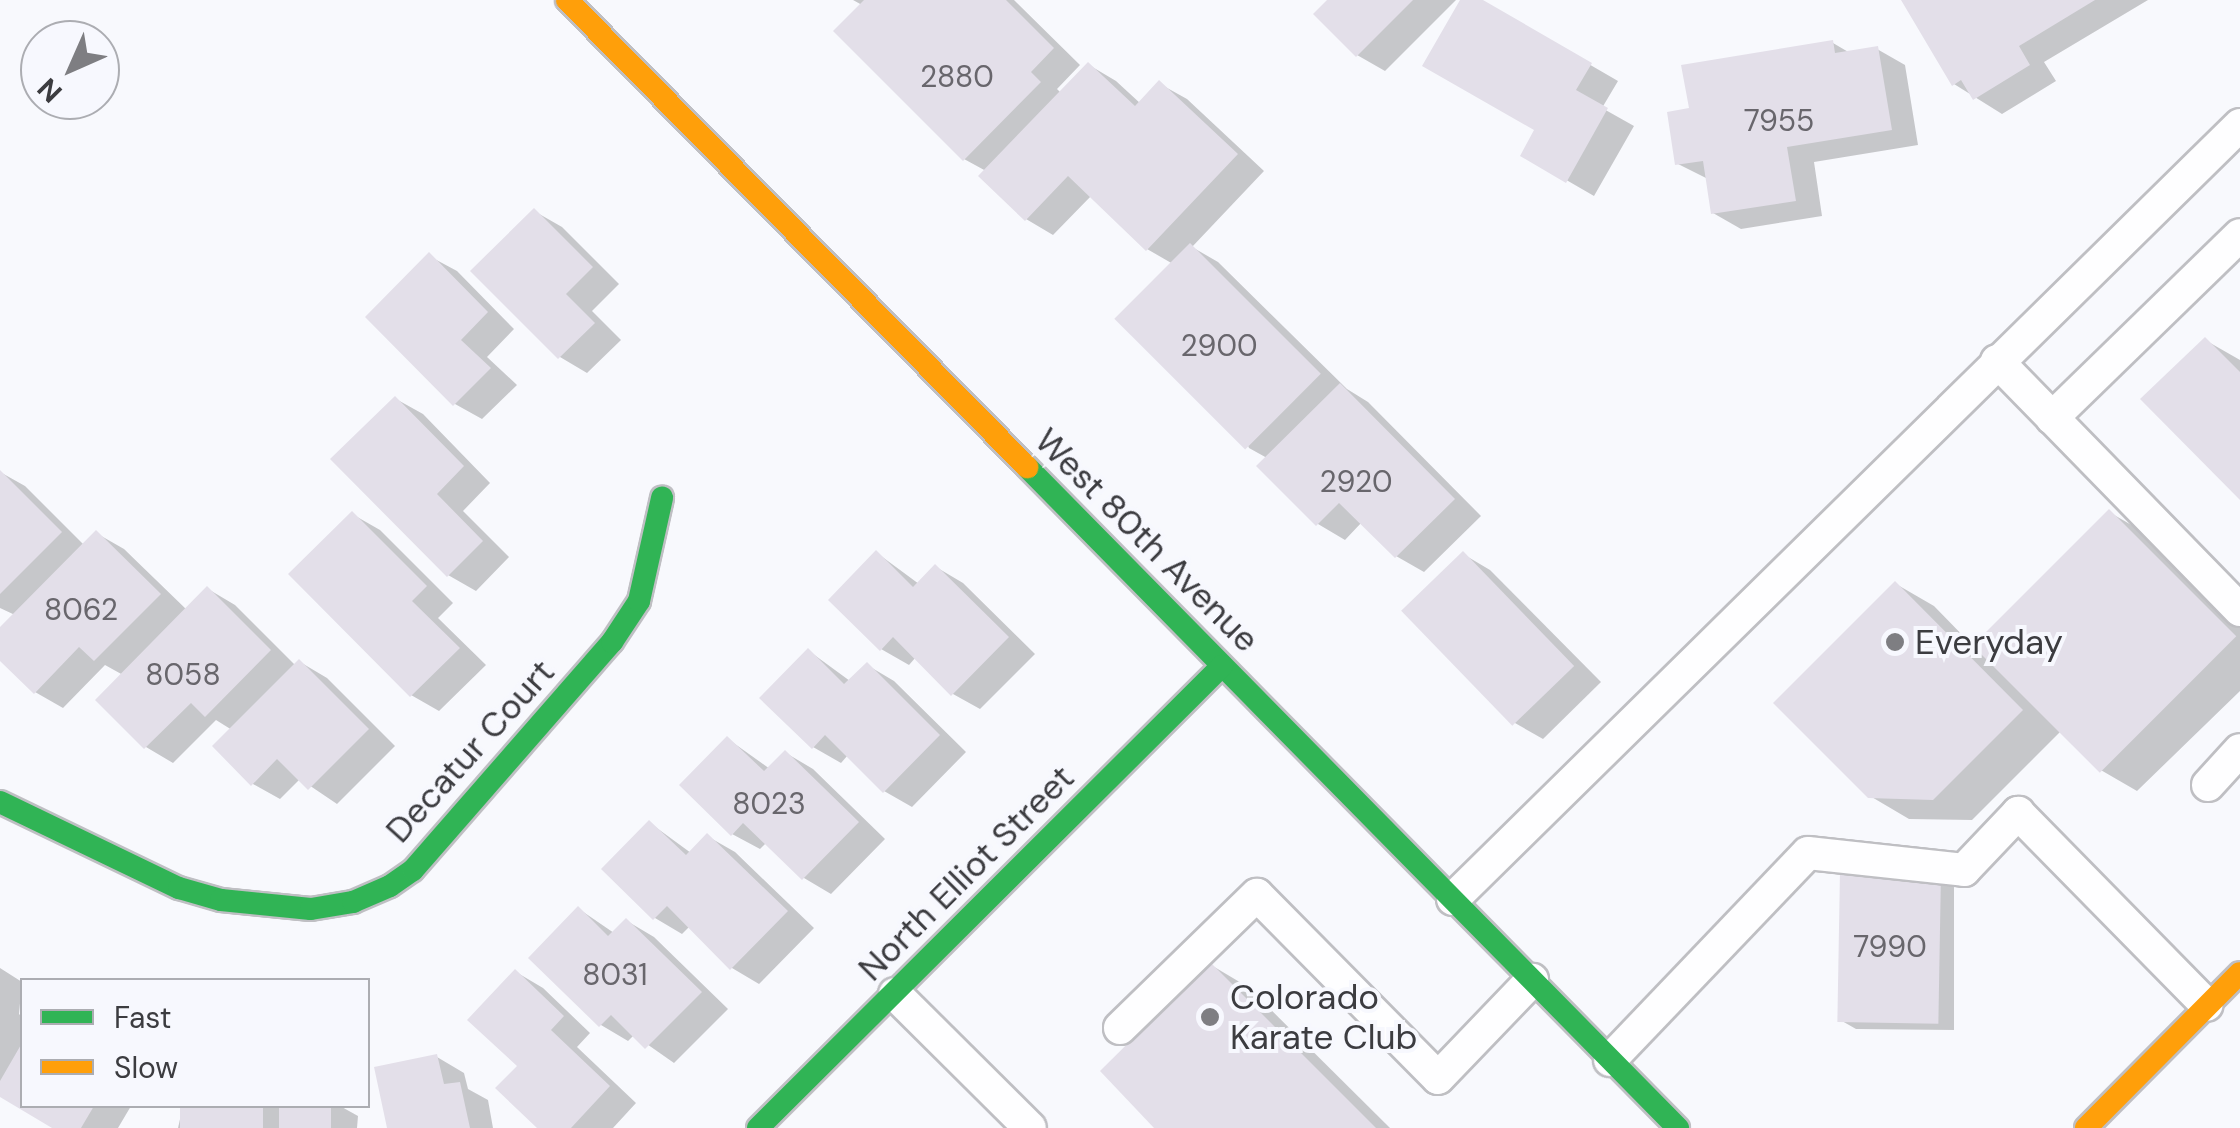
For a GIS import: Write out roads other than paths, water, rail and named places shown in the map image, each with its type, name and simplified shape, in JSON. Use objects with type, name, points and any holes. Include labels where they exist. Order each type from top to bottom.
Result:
[{"type":"street","name":"West 80th Avenue","points":[[567,0],[1678,1128]]},
{"type":"street","name":"Decatur Court","points":[[0,802],[178,888],[222,900],[311,910],[353,902],[390,886],[413,870],[612,642],[638,601],[662,498]]},
{"type":"street","name":"North Elliot Street","points":[[758,1128],[1222,666]]},
{"type":"street","points":[[2086,1128],[2240,973]]},
{"type":"lane","points":[[1453,899],[2240,125]]},
{"type":"lane","points":[[2052,418],[2240,234]]},
{"type":"lane","points":[[1997,361],[2240,610]]},
{"type":"lane","points":[[2208,784],[2240,750]]},
{"type":"lane","points":[[1610,1060],[1808,853],[1964,870],[2018,813],[2207,1006]]},
{"type":"lane","points":[[1120,1028],[1257,895],[1438,1078],[1532,980]]},
{"type":"lane","points":[[894,994],[1030,1128]]},
{"type":"place","name":"Everyday","points":[[1895,642]]},
{"type":"place","name":"Colorado Karate Club","points":[[1210,1017]]}]
